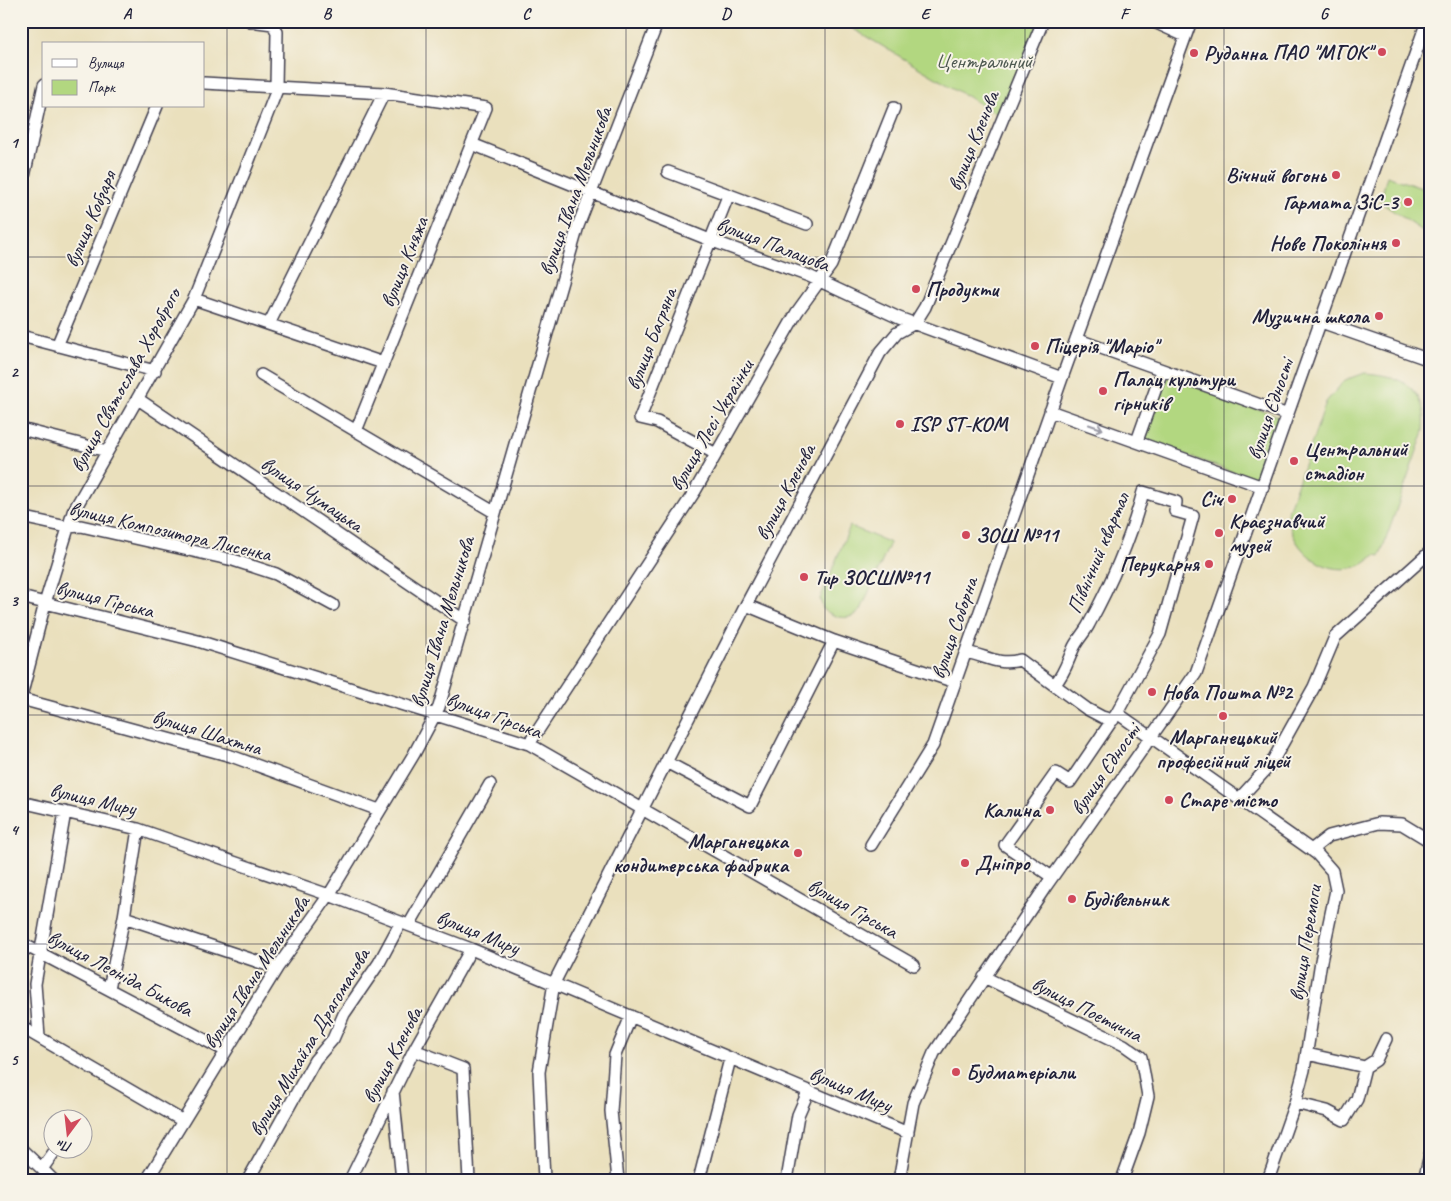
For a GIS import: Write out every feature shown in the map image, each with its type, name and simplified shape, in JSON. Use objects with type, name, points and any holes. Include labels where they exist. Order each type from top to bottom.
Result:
[{"type":"street","points":[[250,21],[273,24],[277,32],[277,87]]},
{"type":"street","name":"вулиця Івана Мельникова","points":[[147,1180],[277,968],[329,895],[414,754],[435,714],[445,688],[465,621],[494,512],[578,226],[658,21]]},
{"type":"street","name":"вулиця Кленова","points":[[544,1180],[539,1072],[554,983],[746,605],[880,353],[897,333],[915,323],[925,307],[1043,21]]},
{"type":"street","points":[[1152,21],[1185,36]]},
{"type":"street","name":"вулиця Соборна","points":[[871,846],[933,745],[1062,378],[1191,21]]},
{"type":"street","name":"вулиця Єдності","points":[[899,1180],[913,1103],[934,1053],[1052,877],[1196,673],[1427,21]]},
{"type":"street","points":[[205,83],[384,94],[269,324]]},
{"type":"street","name":"вулиця Святослава Хороброго","points":[[21,698],[45,603],[67,527],[107,451],[155,371],[194,299],[277,87]]},
{"type":"street","points":[[21,190],[42,94]]},
{"type":"street","name":"вулиця Княжа","points":[[356,431],[486,108],[384,94]]},
{"type":"street","name":"вулиця Кобзаря","points":[[57,346],[156,108]]},
{"type":"street","name":"вулиця Лесі Українки","points":[[529,744],[695,491],[797,312],[831,266],[894,108]]},
{"type":"street","name":"вулиця Палацова","points":[[472,144],[710,240],[821,282],[899,318],[1062,378]]},
{"type":"street","points":[[668,172],[807,224]]},
{"type":"street","name":"вулиця Багряна","points":[[716,454],[657,422],[640,418],[728,196]]},
{"type":"street","points":[[194,299],[383,363]]},
{"type":"street","points":[[1321,322],[1430,360]]},
{"type":"street","points":[[21,336],[155,371]]},
{"type":"street","points":[[1076,339],[1288,415]]},
{"type":"street","points":[[1137,441],[1162,370]]},
{"type":"street","points":[[260,375],[494,512]]},
{"type":"street","name":"вулиця Чумацька","points":[[138,398],[465,621]]},
{"type":"street","points":[[1050,412],[1137,441],[1262,487]]},
{"type":"street","points":[[21,429],[107,451]]},
{"type":"street","name":"Північний квартал","points":[[1052,877],[1005,845],[1056,773],[1070,782],[1115,716],[1160,634],[1193,516],[1175,511],[1176,502],[1143,492],[1136,520],[1110,584],[1088,626],[1074,646],[1061,678],[1055,684]]},
{"type":"street","name":"вулиця Композитора Лисенка","points":[[21,517],[67,527],[81,526],[233,560],[276,574],[333,605]]},
{"type":"street","points":[[1239,799],[1271,764],[1314,687],[1335,638],[1430,552]]},
{"type":"street","name":"вулиця Гірська","points":[[21,597],[198,642],[529,744],[914,965]]},
{"type":"street","points":[[746,605],[834,641],[955,682]]},
{"type":"street","points":[[666,762],[750,806],[834,641]]},
{"type":"street","points":[[966,652],[998,663],[1020,660],[1087,709],[1102,717],[1115,716],[1151,738]]},
{"type":"street","name":"вулиця Шахтна","points":[[21,698],[231,756],[379,810]]},
{"type":"street","name":"вулиця Перемоги","points":[[1151,738],[1311,850],[1332,871],[1336,890],[1321,961],[1307,1054],[1295,1103],[1268,1180]]},
{"type":"street","name":"вулиця Михайла Драгоманова","points":[[248,1180],[315,1060],[333,1039],[344,1014],[405,923],[490,784]]},
{"type":"street","name":"вулиця Миру","points":[[21,802],[138,829],[405,923],[554,983],[908,1133]]},
{"type":"street","points":[[39,1036],[35,984],[39,951],[65,812]]},
{"type":"street","points":[[1311,850],[1329,836],[1379,823],[1402,824],[1430,841]]},
{"type":"street","points":[[109,988],[124,918],[138,829]]},
{"type":"street","points":[[124,918],[277,968]]},
{"type":"street","name":"вулиця Леоніда Бикова","points":[[21,943],[226,1051]]},
{"type":"street","name":"вулиця Кленова","points":[[350,1180],[414,1050],[471,949]]},
{"type":"street","name":"вулиця Поетична","points":[[984,978],[1124,1045],[1141,1057],[1148,1096],[1122,1180]]},
{"type":"street","points":[[618,1180],[611,1110],[614,1055],[631,1016]]},
{"type":"street","points":[[21,1027],[183,1121]]},
{"type":"street","points":[[1295,1103],[1327,1111],[1344,1120],[1357,1099],[1365,1067],[1376,1060],[1386,1039]]},
{"type":"street","points":[[414,1050],[463,1069],[469,1180]]},
{"type":"street","points":[[1307,1054],[1365,1067]]},
{"type":"street","points":[[699,1180],[730,1059]]},
{"type":"street","points":[[394,1091],[402,1180]]},
{"type":"street","points":[[788,1180],[798,1115],[808,1092]]},
{"type":"street","points":[[21,1149],[53,1180]]},
{"type":"street","points":[[1424,1180],[1430,1155]]},
{"type":"street","points":[[42,1169],[50,1158]]},
{"type":"green space","name":"Центральний","points":[[840,21],[1043,21],[1002,117]]},
{"type":"green space","points":[[1387,176],[1430,191],[1430,236],[1380,202]]},
{"type":"green space","points":[[1364,373],[1390,377],[1410,387],[1422,404],[1424,431],[1380,556],[1375,555],[1364,564],[1343,569],[1319,563],[1308,556],[1293,536],[1289,524],[1288,511],[1326,402],[1345,380]]},
{"type":"green space","points":[[1164,376],[1284,418],[1260,482],[1141,439]]},
{"type":"green space","points":[[850,526],[890,543],[861,610],[852,616],[842,617],[832,615],[823,609],[820,599]]},
{"type":"place","name":"ПАО \"МГОК\"","points":[[1382,52]]},
{"type":"place","name":"Руданна","points":[[1194,53]]},
{"type":"place","name":"Вічний вогонь","points":[[1336,175]]},
{"type":"place","name":"Гармата ЗіС-3","points":[[1408,202]]},
{"type":"place","name":"Нове Покоління","points":[[1396,243]]},
{"type":"place","name":"Продукти","points":[[916,289]]},
{"type":"place","name":"Музична школа","points":[[1379,316]]},
{"type":"place","name":"Піцерія \"Маріо\"","points":[[1035,346]]},
{"type":"place","name":"Палац культури гірників","points":[[1103,391]]},
{"type":"place","name":"ISP ST-KOM","points":[[900,424]]},
{"type":"place","name":"Центральний стадіон","points":[[1294,461]]},
{"type":"place","name":"Січ","points":[[1232,499]]},
{"type":"place","name":"Краєзнавчий музей","points":[[1219,533]]},
{"type":"place","name":"ЗОШ №11","points":[[966,535]]},
{"type":"place","name":"Перукарня","points":[[1209,564]]},
{"type":"place","name":"Тир ЗОСШ№11","points":[[804,577]]},
{"type":"place","name":"Нова Пошта №2","points":[[1152,692]]},
{"type":"place","name":"Марганецький професійний ліцей","points":[[1223,716]]},
{"type":"place","name":"Старе місто","points":[[1169,800]]},
{"type":"place","name":"Калина","points":[[1050,810]]},
{"type":"place","name":"Марганецька кондитерська фабрика","points":[[798,853]]},
{"type":"place","name":"Дніпро","points":[[965,863]]},
{"type":"place","name":"Будівельник","points":[[1072,899]]},
{"type":"place","name":"Будматеріали","points":[[956,1072]]}]
